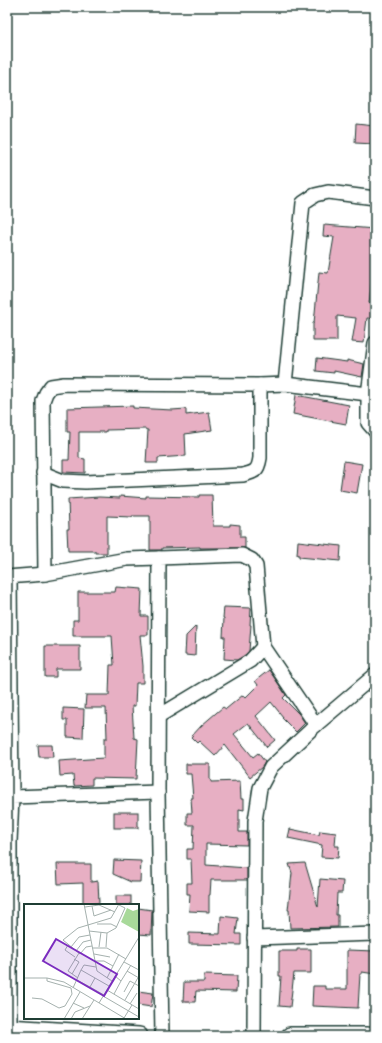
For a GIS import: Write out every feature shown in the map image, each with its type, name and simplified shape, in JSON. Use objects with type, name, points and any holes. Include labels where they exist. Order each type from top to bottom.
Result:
[{"type":"street","points":[[285,384],[303,203],[315,195],[328,192],[375,198]]},
{"type":"street","points":[[375,345],[368,394],[368,423],[375,431]]},
{"type":"street","points":[[45,574],[43,401],[51,386],[64,384],[285,384],[368,394]]},
{"type":"street","points":[[43,473],[63,482],[85,482],[243,475],[254,473],[259,467],[260,458],[260,385]]},
{"type":"street","points":[[139,1036],[102,1035],[8,1028],[12,797],[8,577],[45,574],[127,559],[242,555],[252,560],[256,566],[263,647],[316,726]]},
{"type":"street","points":[[159,558],[158,792],[162,1036]]},
{"type":"street","points":[[159,716],[250,661],[263,647]]},
{"type":"street","points":[[254,1036],[255,821],[260,788],[271,767],[375,675]]},
{"type":"street","points":[[12,797],[158,792]]},
{"type":"street","points":[[254,938],[375,934]]},
{"type":"street","points":[[290,1036],[368,1036]]},
{"type":"building","points":[[356,124],[375,126],[375,144],[355,143]]},
{"type":"building","points":[[324,225],[375,229],[375,271],[373,270],[369,304],[375,304],[375,319],[367,318],[364,343],[352,342],[356,318],[337,316],[337,341],[313,341],[313,323],[319,272],[328,273],[334,237],[323,236]]},
{"type":"building","points":[[317,358],[347,362],[347,360],[364,364],[362,377],[334,371],[334,373],[316,371]]},
{"type":"building","points":[[296,395],[349,405],[346,424],[293,414]]},
{"type":"building","points":[[133,406],[133,408],[172,410],[186,409],[186,415],[209,412],[212,430],[185,434],[186,456],[158,458],[158,463],[146,463],[148,430],[146,429],[106,430],[106,432],[79,432],[79,458],[85,459],[85,473],[63,472],[63,460],[69,460],[70,432],[67,432],[67,408]]},
{"type":"building","points":[[344,461],[362,464],[357,493],[340,490]]},
{"type":"building","points":[[199,495],[212,495],[213,526],[230,526],[230,524],[240,525],[240,537],[245,537],[245,548],[200,547],[162,548],[162,550],[150,550],[150,516],[107,516],[107,553],[95,553],[95,551],[68,551],[68,499],[99,497],[120,498],[120,496],[146,498],[146,496],[199,497]]},
{"type":"building","points":[[298,541],[341,546],[340,561],[299,557],[299,555],[297,555]]},
{"type":"building","points":[[116,587],[142,589],[141,616],[148,616],[148,635],[140,635],[143,683],[136,683],[135,706],[132,706],[134,738],[138,739],[136,779],[92,778],[92,785],[74,786],[73,775],[60,776],[59,761],[104,758],[104,738],[107,738],[106,708],[85,708],[86,695],[109,695],[110,665],[114,665],[112,636],[73,636],[73,620],[78,620],[78,592],[115,592]]},
{"type":"building","points":[[224,607],[251,608],[249,651],[237,660],[224,659]]},
{"type":"building","points":[[196,626],[195,656],[185,655],[186,636]]},
{"type":"building","points":[[45,646],[80,646],[80,669],[56,669],[56,677],[45,677]]},
{"type":"building","points":[[269,670],[286,695],[283,698],[299,714],[305,723],[296,732],[282,718],[283,717],[271,702],[256,716],[275,740],[267,747],[248,723],[234,734],[253,757],[258,753],[265,762],[262,767],[250,777],[225,745],[215,756],[199,741],[197,743],[191,737],[202,725],[223,707],[226,709],[243,695],[245,698],[258,685],[255,681]]},
{"type":"building","points":[[63,708],[84,709],[83,738],[67,737],[67,720],[63,720]]},
{"type":"building","points":[[38,745],[52,745],[53,757],[39,757]]},
{"type":"building","points":[[186,764],[210,764],[211,782],[240,781],[241,799],[244,799],[244,810],[239,809],[239,832],[247,832],[247,845],[206,844],[206,865],[247,868],[247,880],[211,880],[209,912],[189,911],[190,894],[187,894],[187,883],[192,883],[191,859],[187,859],[187,849],[193,849],[194,825],[187,825],[187,813],[192,813],[191,798],[193,798],[191,774],[186,774]]},
{"type":"building","points":[[114,812],[138,812],[138,828],[114,828]]},
{"type":"building","points":[[290,829],[319,835],[320,831],[336,833],[335,846],[339,846],[338,858],[321,857],[322,845],[288,838]]},
{"type":"building","points":[[114,860],[141,861],[140,882],[131,882],[113,874]]},
{"type":"building","points":[[305,863],[318,907],[320,879],[343,881],[342,893],[337,893],[336,915],[338,915],[338,927],[290,928],[288,910],[292,873],[289,864]]},
{"type":"building","points":[[57,864],[91,864],[91,882],[98,881],[99,903],[83,904],[83,883],[58,884]]},
{"type":"building","points":[[116,896],[131,896],[131,904],[116,904]]},
{"type":"building","points":[[139,908],[152,910],[151,935],[139,934]]},
{"type":"building","points":[[221,916],[238,918],[236,934],[241,934],[241,945],[189,944],[189,933],[220,934]]},
{"type":"building","points":[[297,949],[311,949],[311,973],[294,973],[290,1007],[279,1006],[281,976],[279,976],[279,951],[297,951]]},
{"type":"building","points":[[347,950],[375,951],[375,974],[362,972],[362,974],[360,974],[358,1008],[312,1006],[313,986],[325,986],[325,989],[347,989]]},
{"type":"building","points":[[204,975],[237,976],[236,992],[196,991],[195,1002],[183,1002],[184,982],[204,982]]},
{"type":"building","points":[[139,991],[153,993],[151,1007],[139,1005]]}]
